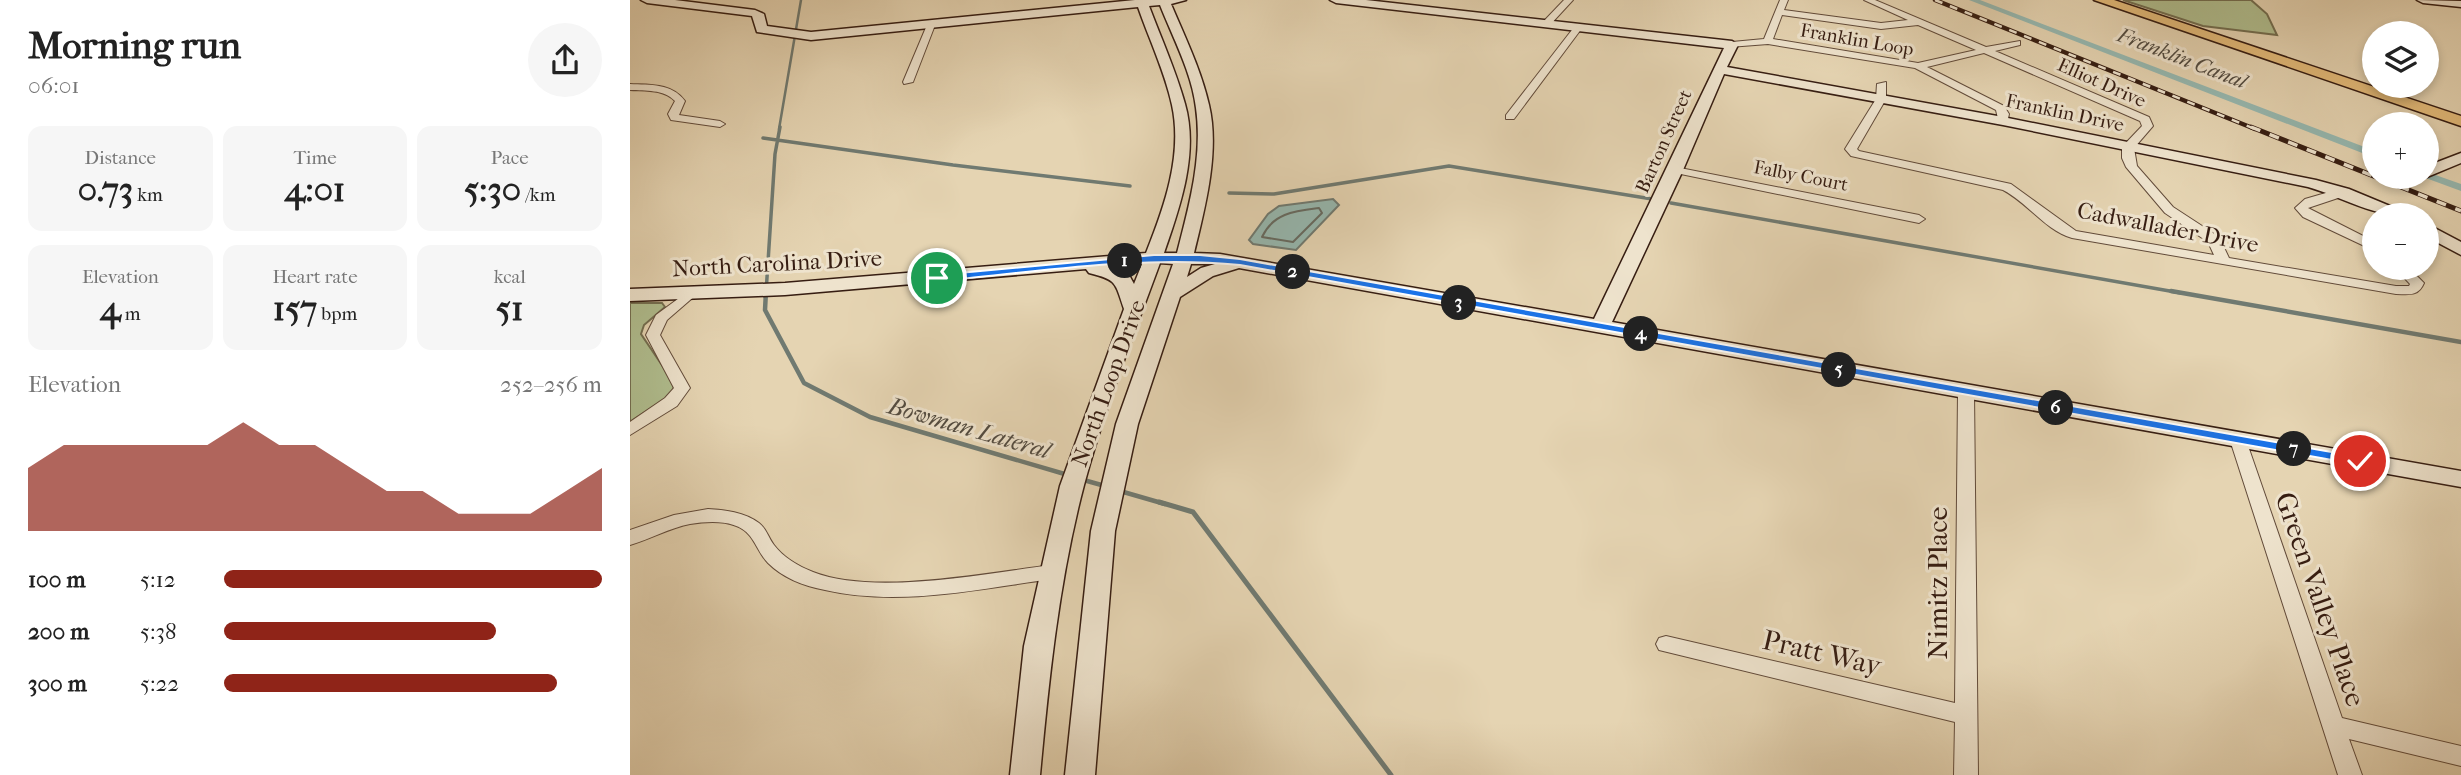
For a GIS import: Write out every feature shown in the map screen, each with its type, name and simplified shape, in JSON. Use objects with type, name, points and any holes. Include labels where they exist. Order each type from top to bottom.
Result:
[{"type":"main road","points":[[647,0],[755,13],[760,16],[761,29],[801,36],[1180,0]]},
{"type":"main road","points":[[1336,0],[1732,46]]},
{"type":"main road","points":[[2101,0],[2461,121]]},
{"type":"main road","points":[[2423,0],[2461,4]]},
{"type":"main road","name":"North Loop Drive","points":[[1080,775],[1091,633],[1108,513],[1127,424],[1184,257],[1200,197],[1205,134],[1198,88],[1164,1]]},
{"type":"main road","name":"North Loop Drive","points":[[1025,775],[1038,646],[1052,572],[1081,453],[1175,200],[1182,135],[1180,105],[1142,2]]},
{"type":"main road","name":"Barton Street","points":[[1600,327],[1675,170],[1694,121],[1732,46]]},
{"type":"main road","name":"Franklin Drive","points":[[1719,69],[1881,91],[2003,121],[2310,183],[2343,192],[2368,203]]},
{"type":"main road","points":[[1182,135],[1205,134]]},
{"type":"main road","points":[[2439,167],[2461,158]]},
{"type":"main road","points":[[2343,192],[2362,186]]},
{"type":"main road","points":[[1098,263],[1136,249],[1170,215]]},
{"type":"main road","points":[[1194,220],[1199,234],[1213,247],[1253,264]]},
{"type":"main road","points":[[2439,236],[2461,250]]},
{"type":"main road","name":"North Carolina Drive","points":[[630,295],[785,289],[1184,257],[1253,264],[2461,480]]},
{"type":"main road","points":[[1171,294],[1207,272],[1253,264]]},
{"type":"main road","points":[[1068,266],[1118,275],[1123,279],[1134,310]]},
{"type":"street","points":[[1546,24],[1569,0]]},
{"type":"street","points":[[1732,46],[1768,41],[1784,0]]},
{"type":"street","name":"Elliot Drive","points":[[1868,0],[2145,119],[2148,126],[2128,147]]},
{"type":"street","points":[[1779,12],[1881,26],[1917,22]]},
{"type":"street","points":[[908,82],[930,25]]},
{"type":"street","points":[[1510,117],[1578,28]]},
{"type":"street","name":"Franklin Loop","points":[[1768,41],[1918,66],[2000,108],[2004,114],[2003,121]]},
{"type":"street","points":[[1918,66],[2017,43]]},
{"type":"street","points":[[630,87],[666,90],[675,94],[680,102],[673,114],[675,118],[720,124]]},
{"type":"street","name":"Cadwallader Drive","points":[[1881,91],[1851,149],[1854,154],[2007,187],[2031,201],[2056,226],[2079,237],[2396,290],[2414,290],[2417,283],[2414,280]]},
{"type":"street","points":[[2128,147],[2128,158],[2132,167],[2162,203],[2182,221],[2214,240],[2224,262]]},
{"type":"street","name":"Falby Court","points":[[1675,170],[1919,219]]},
{"type":"street","points":[[2343,192],[2309,202],[2301,208],[2307,214],[2362,241]]},
{"type":"street","points":[[630,430],[671,402],[682,388],[653,335],[661,318],[690,294]]},
{"type":"street","name":"Nimitz Place","points":[[1966,392],[1966,775]]},
{"type":"street","name":"Green Valley Place","points":[[2238,440],[2350,775]]},
{"type":"street","points":[[630,538],[660,526],[696,517],[732,518],[752,527],[771,555],[799,574],[834,585],[871,589],[908,588],[1052,572]]},
{"type":"street","name":"Pratt Way","points":[[1665,644],[1965,715]]},
{"type":"street","points":[[2335,726],[2461,756]]},
{"type":"green space","points":[[2123,0],[2251,0],[2267,14],[2277,35],[2203,26]]},
{"type":"green space","points":[[630,303],[662,303],[665,307],[644,325],[641,334],[674,383],[673,394],[630,422]]},
{"type":"water","points":[[1333,199],[1339,205],[1296,250],[1253,244],[1249,240],[1268,214],[1279,206]]},
{"type":"waterway","name":"Bowman Lateral","points":[[779,129],[801,0]]},
{"type":"waterway","name":"Franklin Canal","points":[[1973,0],[2362,150]]},
{"type":"waterway","name":"Bowman Lateral","points":[[778,140],[780,127]]},
{"type":"waterway","points":[[763,138],[778,140]]},
{"type":"waterway","name":"Bowman Lateral","points":[[766,293],[778,140]]},
{"type":"waterway","points":[[778,140],[1130,186]]},
{"type":"waterway","points":[[1229,193],[1274,194],[1449,166],[1652,199]]},
{"type":"waterway","name":"Franklin Canal","points":[[2439,180],[2461,188]]},
{"type":"waterway","points":[[1671,203],[2181,293]]},
{"type":"waterway","name":"Bowman Lateral","points":[[766,291],[765,310],[804,383],[870,417],[1068,475]]},
{"type":"waterway","points":[[2171,291],[2461,342]]},
{"type":"waterway","name":"Bowman Lateral","points":[[1080,479],[1105,486]]},
{"type":"waterway","name":"Bowman Lateral","points":[[1120,491],[1165,504]]},
{"type":"waterway","name":"Bowman Lateral","points":[[1159,502],[1193,512],[1391,775]]},
{"type":"railway","points":[[1935,0],[2255,129]]},
{"type":"railway","points":[[2251,127],[2461,211]]},
{"type":"route","points":[[937,278],[1154,258],[1184,257],[1240,262],[1481,307],[2360,461]]}]
